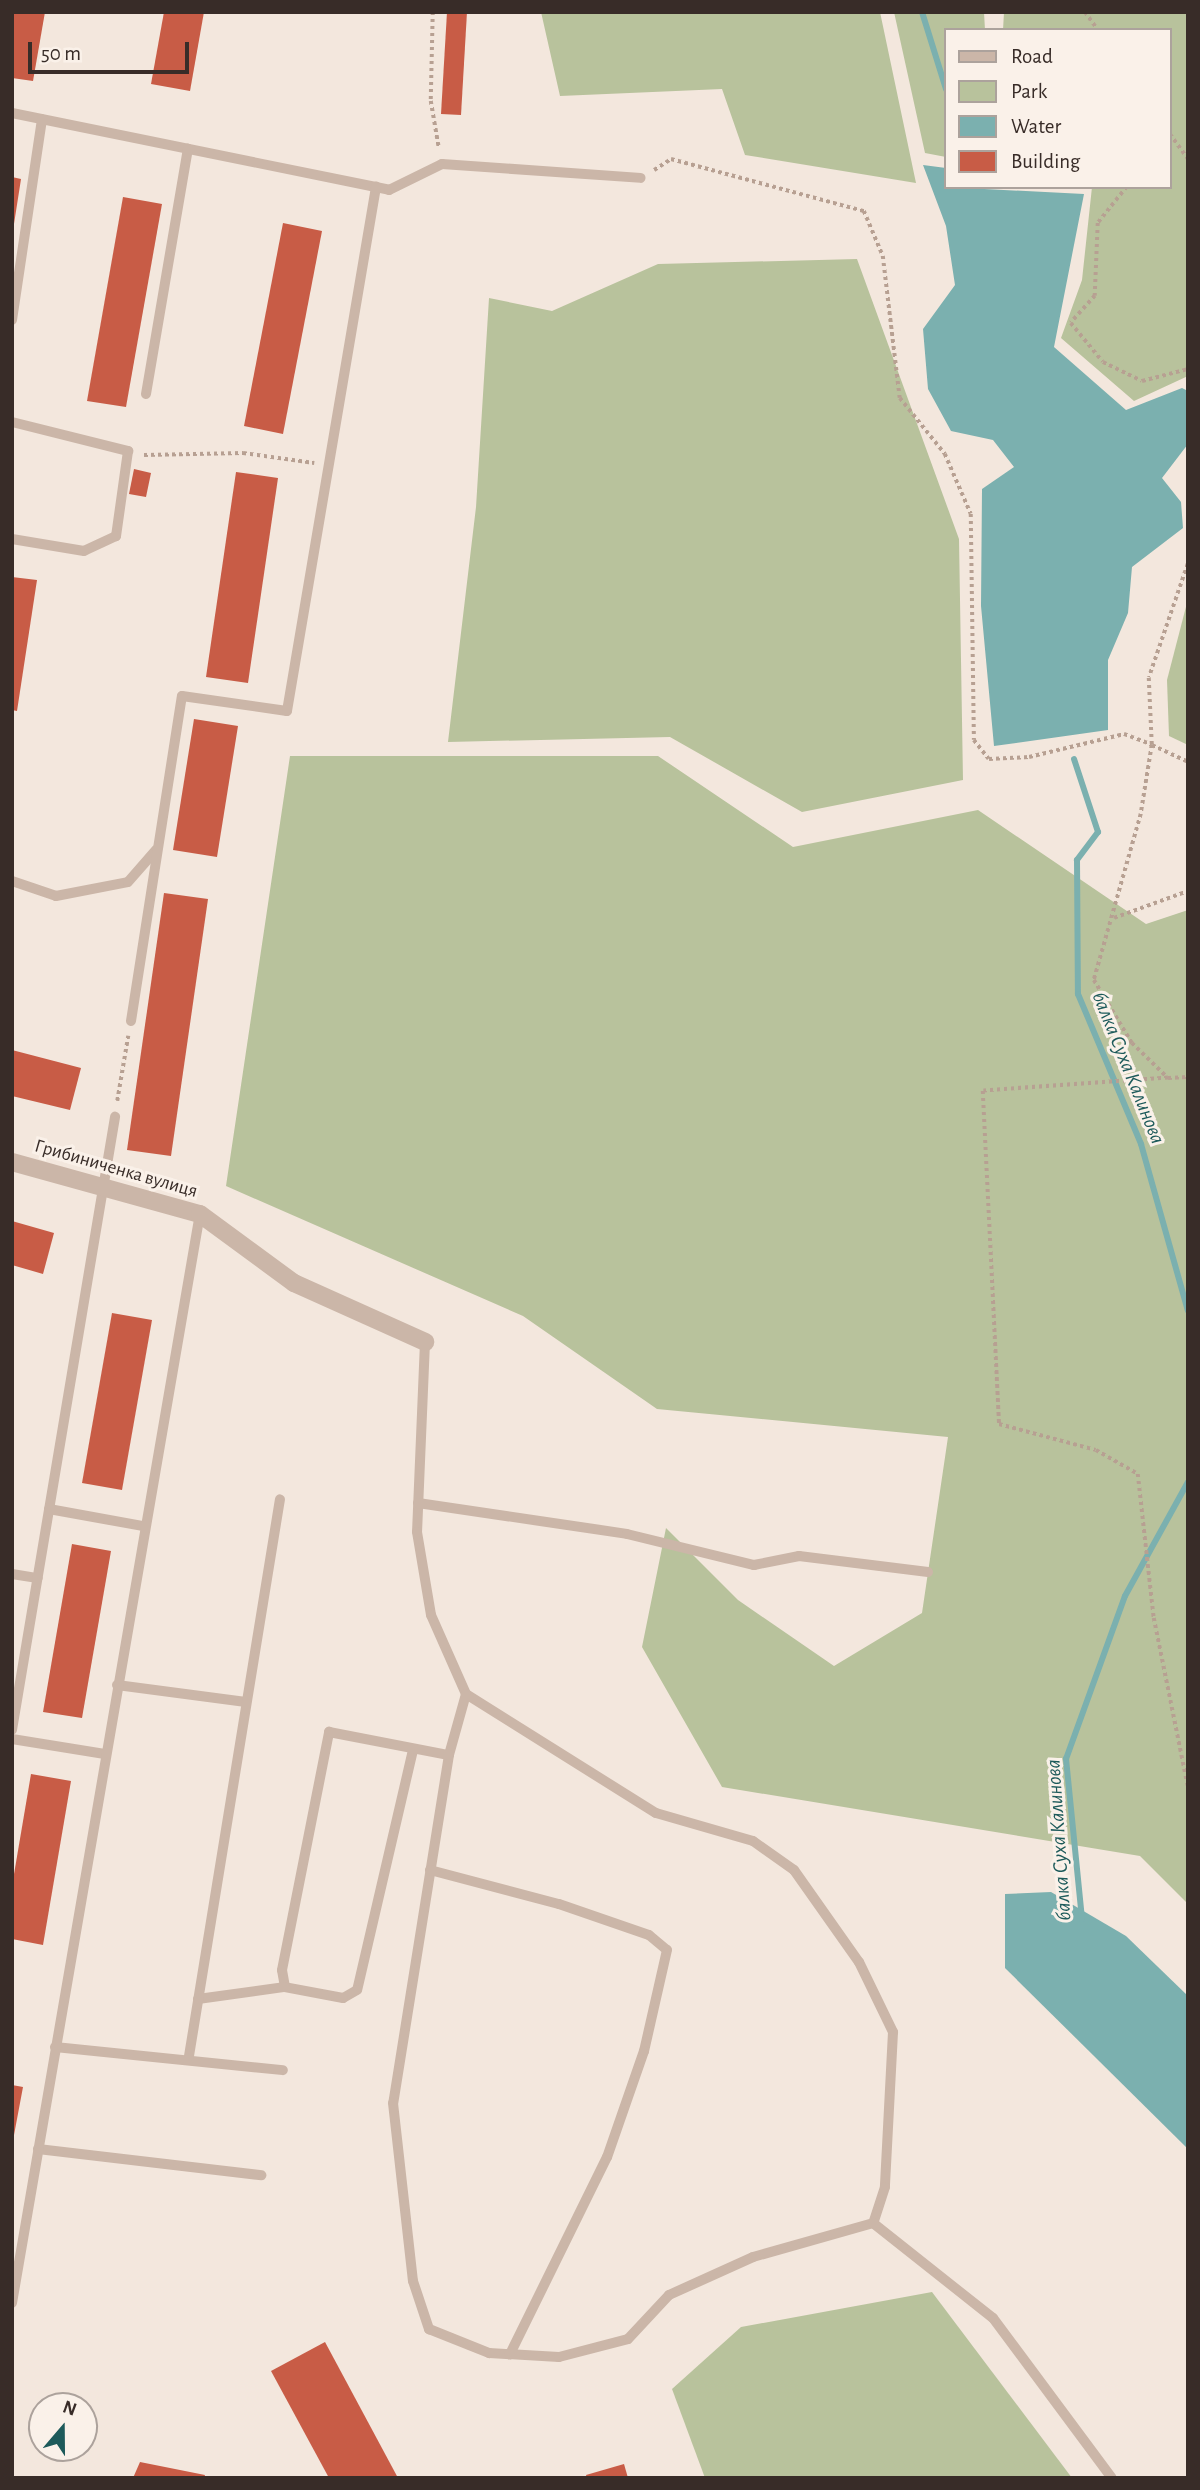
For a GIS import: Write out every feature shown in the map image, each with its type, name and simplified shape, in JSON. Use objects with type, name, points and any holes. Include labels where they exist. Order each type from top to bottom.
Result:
[{"type":"street","name":"Грибиниченка вулиця","points":[[12,1162],[103,1191],[200,1214],[294,1283],[425,1342]]},
{"type":"lane","points":[[12,113],[389,190],[442,164],[640,178]]},
{"type":"lane","points":[[12,320],[42,119]]},
{"type":"lane","points":[[146,394],[188,149]]},
{"type":"lane","points":[[131,1021],[182,696],[287,711],[376,187]]},
{"type":"lane","points":[[12,422],[128,451],[116,536],[84,551],[12,539]]},
{"type":"lane","points":[[12,881],[56,896],[128,882],[157,849]]},
{"type":"lane","points":[[12,1730],[115,1117]]},
{"type":"lane","points":[[13,2295],[143,1526],[200,1214]]},
{"type":"lane","points":[[425,1342],[418,1503],[430,1615],[466,1694],[656,1813],[754,1841],[794,1870],[859,1962],[893,2032],[885,2188],[873,2223]]},
{"type":"lane","points":[[189,2056],[280,1499]]},
{"type":"lane","points":[[418,1503],[627,1534],[754,1565],[799,1556],[928,1572]]},
{"type":"lane","points":[[49,1509],[143,1526]]},
{"type":"lane","points":[[12,1574],[37,1578]]},
{"type":"lane","points":[[117,1685],[246,1702]]},
{"type":"lane","points":[[466,1694],[449,1755],[393,2103],[413,2281],[429,2329],[456,2344],[510,2354],[559,2357],[628,2339],[669,2295],[753,2257],[873,2223]]},
{"type":"lane","points":[[285,1987],[282,1970],[329,1732],[449,1755]]},
{"type":"lane","points":[[12,1739],[105,1754]]},
{"type":"lane","points":[[198,1999],[285,1987],[343,1998],[357,1990],[413,1750]]},
{"type":"lane","points":[[430,1870],[559,1904],[649,1935],[667,1950],[644,2051],[607,2157],[510,2354]]},
{"type":"lane","points":[[55,2047],[189,2056],[283,2070]]},
{"type":"lane","points":[[38,2149],[261,2175]]},
{"type":"lane","points":[[873,2223],[993,2318],[1112,2478]]},
{"type":"path","points":[[433,12],[431,101],[442,164]]},
{"type":"path","points":[[1085,12],[1097,28]]},
{"type":"path","points":[[1172,137],[1188,159]]},
{"type":"path","points":[[640,178],[671,159],[864,211],[883,256],[900,398],[946,454],[971,514],[974,740],[989,759],[1030,757],[1124,734],[1188,762]]},
{"type":"path","points":[[1125,189],[1098,223],[1095,296],[1071,323],[1103,362],[1142,381],[1188,369]]},
{"type":"path","points":[[128,451],[243,453],[328,465]]},
{"type":"path","points":[[1168,1078],[1132,1043],[1094,980],[1114,918],[1152,745],[1149,678],[1188,564]]},
{"type":"path","points":[[1114,918],[1188,891]]},
{"type":"path","points":[[115,1117],[131,1021]]},
{"type":"path","points":[[1188,1077],[983,1091],[999,1424],[1096,1450],[1138,1474],[1154,1618],[1188,1786]]},
{"type":"green space","points":[[541,12],[880,12],[916,183],[745,155],[722,89],[560,96]]},
{"type":"green space","points":[[894,12],[984,12],[985,28],[944,28],[944,157],[925,153]]},
{"type":"green space","points":[[1004,12],[1188,12],[1188,376],[1134,401],[1061,338],[1082,280],[1092,189],[1172,189],[1172,28],[1003,28]]},
{"type":"green space","points":[[857,259],[959,539],[963,780],[802,812],[670,737],[448,742],[476,507],[489,298],[552,311],[658,264]]},
{"type":"green space","points":[[1188,599],[1188,745],[1169,736],[1167,680]]},
{"type":"green space","points":[[290,756],[658,756],[793,847],[978,810],[1146,924],[1188,910],[1188,1904],[1140,1856],[722,1787],[642,1647],[666,1528],[738,1600],[834,1666],[922,1613],[948,1437],[657,1409],[523,1316],[226,1186]]},
{"type":"green space","points":[[932,2292],[1072,2478],[705,2478],[672,2389],[741,2327]]},
{"type":"water","points":[[923,165],[944,168],[944,189],[1084,194],[1054,347],[1126,410],[1182,388],[1188,391],[1188,444],[1162,478],[1181,502],[1183,528],[1132,567],[1128,613],[1108,660],[1108,730],[994,746],[981,606],[982,489],[1014,467],[993,440],[951,431],[928,389],[923,329],[955,285],[946,226]]},
{"type":"water","points":[[1051,1892],[1126,1936],[1188,1996],[1188,2149],[1005,1968],[1005,1894]]},
{"type":"building","points":[[12,12],[45,12],[33,81],[12,78]]},
{"type":"building","points":[[164,12],[204,12],[190,91],[151,84]]},
{"type":"building","points":[[447,12],[467,12],[461,115],[441,114]]},
{"type":"building","points":[[12,177],[21,179],[14,224],[12,224]]},
{"type":"building","points":[[123,197],[162,204],[126,407],[87,401]]},
{"type":"building","points":[[283,223],[322,231],[283,434],[244,426]]},
{"type":"building","points":[[134,469],[151,473],[146,497],[129,494]]},
{"type":"building","points":[[236,472],[278,478],[248,683],[206,677]]},
{"type":"building","points":[[12,577],[37,580],[17,711],[12,710]]},
{"type":"building","points":[[194,719],[238,726],[217,857],[173,850]]},
{"type":"building","points":[[164,893],[208,899],[171,1156],[127,1150]]},
{"type":"building","points":[[12,1050],[81,1068],[70,1110],[12,1096]]},
{"type":"building","points":[[12,1221],[54,1233],[43,1274],[12,1265]]},
{"type":"building","points":[[112,1313],[152,1320],[122,1490],[82,1483]]},
{"type":"building","points":[[72,1544],[111,1551],[82,1718],[43,1712]]},
{"type":"building","points":[[31,1774],[71,1781],[43,1945],[12,1939],[12,1886]]},
{"type":"building","points":[[12,2085],[23,2087],[14,2135],[12,2135]]},
{"type":"building","points":[[325,2342],[398,2478],[329,2478],[271,2371]]},
{"type":"building","points":[[140,2462],[205,2475],[204,2478],[133,2478]]},
{"type":"building","points":[[624,2464],[628,2478],[587,2478],[586,2475]]},
{"type":"waterway","name":"балка Суха Калинова","points":[[922,12],[944,83]]},
{"type":"waterway","name":"балка Суха Калинова","points":[[1074,759],[1098,832],[1077,860],[1078,994],[1141,1144],[1188,1311]]},
{"type":"waterway","name":"балка Суха Калинова","points":[[1082,1919],[1066,1759],[1125,1596],[1188,1482]]}]
